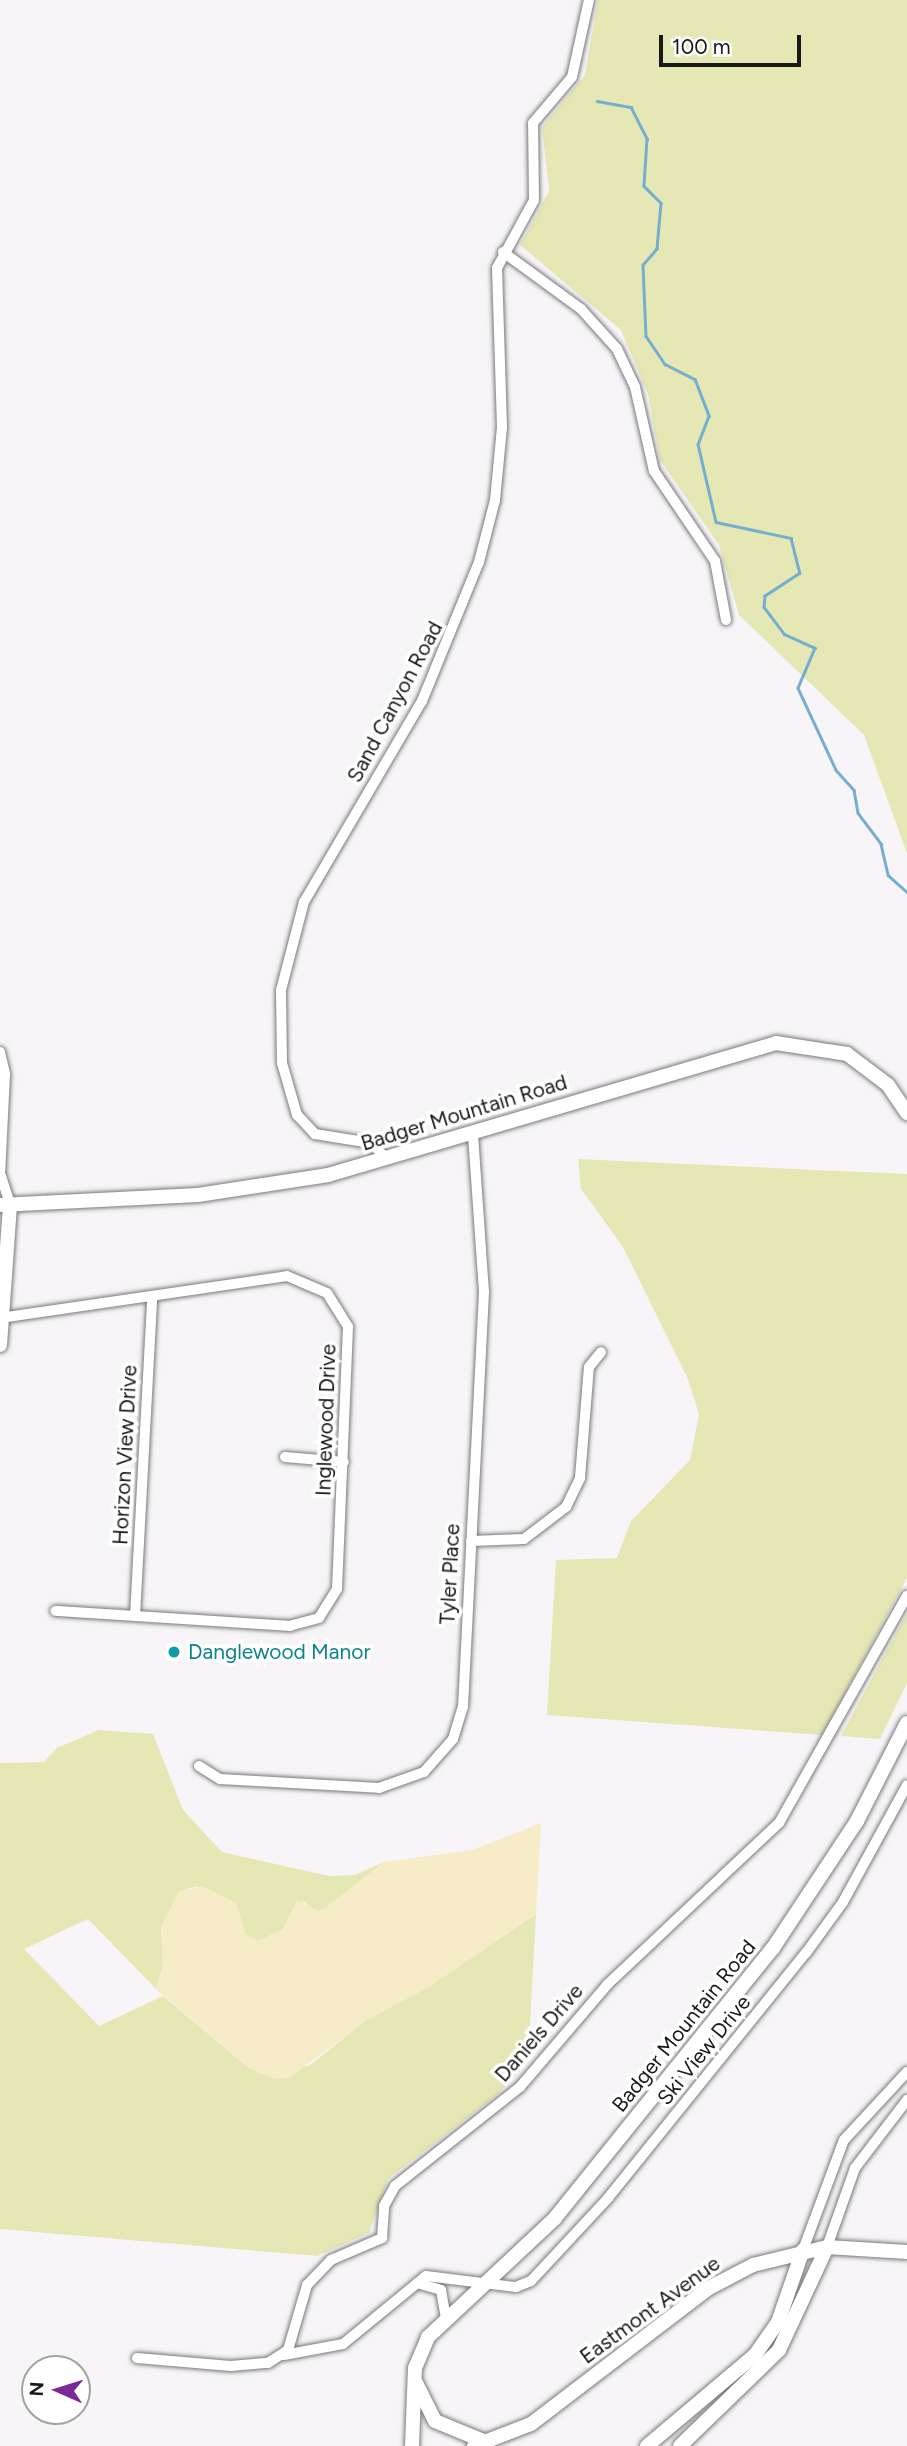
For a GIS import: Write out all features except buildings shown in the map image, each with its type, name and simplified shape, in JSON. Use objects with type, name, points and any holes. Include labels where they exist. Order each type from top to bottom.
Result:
[{"type":"main road","name":"Badger Mountain Road","points":[[5,1205],[198,1195],[387,1159],[732,1052],[788,1042],[847,1054],[888,1085],[907,1114]]},
{"type":"main road","points":[[0,1345],[5,1205]]},
{"type":"main road","name":"Badger Mountain Road","points":[[412,2446],[414,2376],[423,2346],[446,2319],[568,2202],[774,1948],[857,1821],[907,1723]]},
{"type":"main road","points":[[680,2446],[779,2350],[827,2247]]},
{"type":"main road","name":"Eastmont Avenue","points":[[474,2446],[491,2443],[531,2424],[716,2284],[803,2250],[827,2247],[907,2252]]},
{"type":"main road","points":[[647,2446],[755,2355],[778,2322],[803,2250]]},
{"type":"main road","points":[[414,2376],[435,2421],[491,2443]]},
{"type":"street","name":"Sand Canyon Road","points":[[387,1159],[376,1145],[315,1134],[297,1115],[282,1063],[280,1002],[304,902],[422,701],[479,562],[500,456],[496,276],[503,252],[534,200],[533,123],[572,77],[589,0]]},
{"type":"street","points":[[503,252],[581,309],[617,349],[635,387],[654,471],[715,561],[726,620]]},
{"type":"street","points":[[0,1052],[5,1074],[0,1177],[5,1205]]},
{"type":"street","name":"Tyler Place","points":[[199,1766],[220,1779],[379,1788],[412,1779],[435,1764],[453,1739],[463,1707],[485,1276],[474,1133]]},
{"type":"street","name":"Inglewood Drive","points":[[1,1318],[287,1276],[327,1293],[346,1317],[349,1338],[337,1589],[319,1618],[290,1626],[55,1612]]},
{"type":"street","name":"Horizon View Drive","points":[[135,1616],[152,1297]]},
{"type":"street","points":[[471,1541],[524,1539],[566,1507],[580,1478],[589,1367],[601,1352]]},
{"type":"street","points":[[285,1457],[344,1462]]},
{"type":"street","name":"Daniels Drive","points":[[284,2355],[311,2278],[338,2255],[382,2238],[384,2206],[395,2186],[520,2087],[608,1984],[779,1823],[907,1596]]},
{"type":"street","name":"Ski View Drive","points":[[485,2283],[526,2285],[608,2198],[825,1928],[907,1785]]},
{"type":"street","points":[[803,2250],[844,2140],[907,2072]]},
{"type":"street","points":[[827,2247],[855,2168],[907,2100]]},
{"type":"street","points":[[137,2358],[223,2367],[268,2363],[284,2355],[343,2344],[407,2287],[437,2275],[485,2283]]},
{"type":"street","points":[[407,2287],[424,2283],[441,2290],[446,2319]]},
{"type":"green space","points":[[598,0],[907,0],[907,853],[864,735],[739,615],[719,545],[660,460],[648,394],[621,330],[520,245],[549,191],[542,127],[585,75]]},
{"type":"green space","points":[[578,1159],[907,1174],[907,1578],[822,1735],[547,1715],[556,1560],[617,1558],[631,1521],[690,1460],[699,1414],[687,1377],[623,1247],[581,1189]]},
{"type":"green space","points":[[907,1613],[907,1683],[880,1739],[841,1736]]},
{"type":"green space","points":[[99,1730],[153,1734],[183,1810],[222,1852],[329,1876],[355,1875],[384,1862],[332,1906],[314,1913],[304,1901],[282,1930],[258,1941],[245,1934],[236,1903],[196,1886],[179,1892],[161,1927],[163,1967],[156,1989],[88,1919],[24,1949],[99,2026],[163,1996],[250,2069],[309,2066],[365,2021],[430,1986],[536,1914],[528,2061],[498,2094],[388,2179],[369,2233],[317,2256],[0,2229],[0,1763],[44,1762],[57,1748]]},
{"type":"sand","points":[[541,1823],[536,1914],[430,1986],[365,2021],[290,2078],[274,2079],[250,2069],[156,1989],[163,1967],[161,1927],[179,1892],[202,1886],[236,1903],[245,1934],[258,1941],[282,1930],[297,1900],[320,1912],[384,1862],[472,1850]]},
{"type":"waterway","points":[[597,101],[631,107],[647,139],[644,186],[661,203],[657,249],[643,265],[646,336],[665,364],[695,379],[709,416],[698,444],[716,522],[791,538],[800,573],[765,596],[764,607],[784,634],[815,648],[798,688],[836,770],[854,790],[858,813],[881,844],[888,875],[907,892]]},
{"type":"place","name":"Danglewood Manor","points":[[174,1652]]}]
